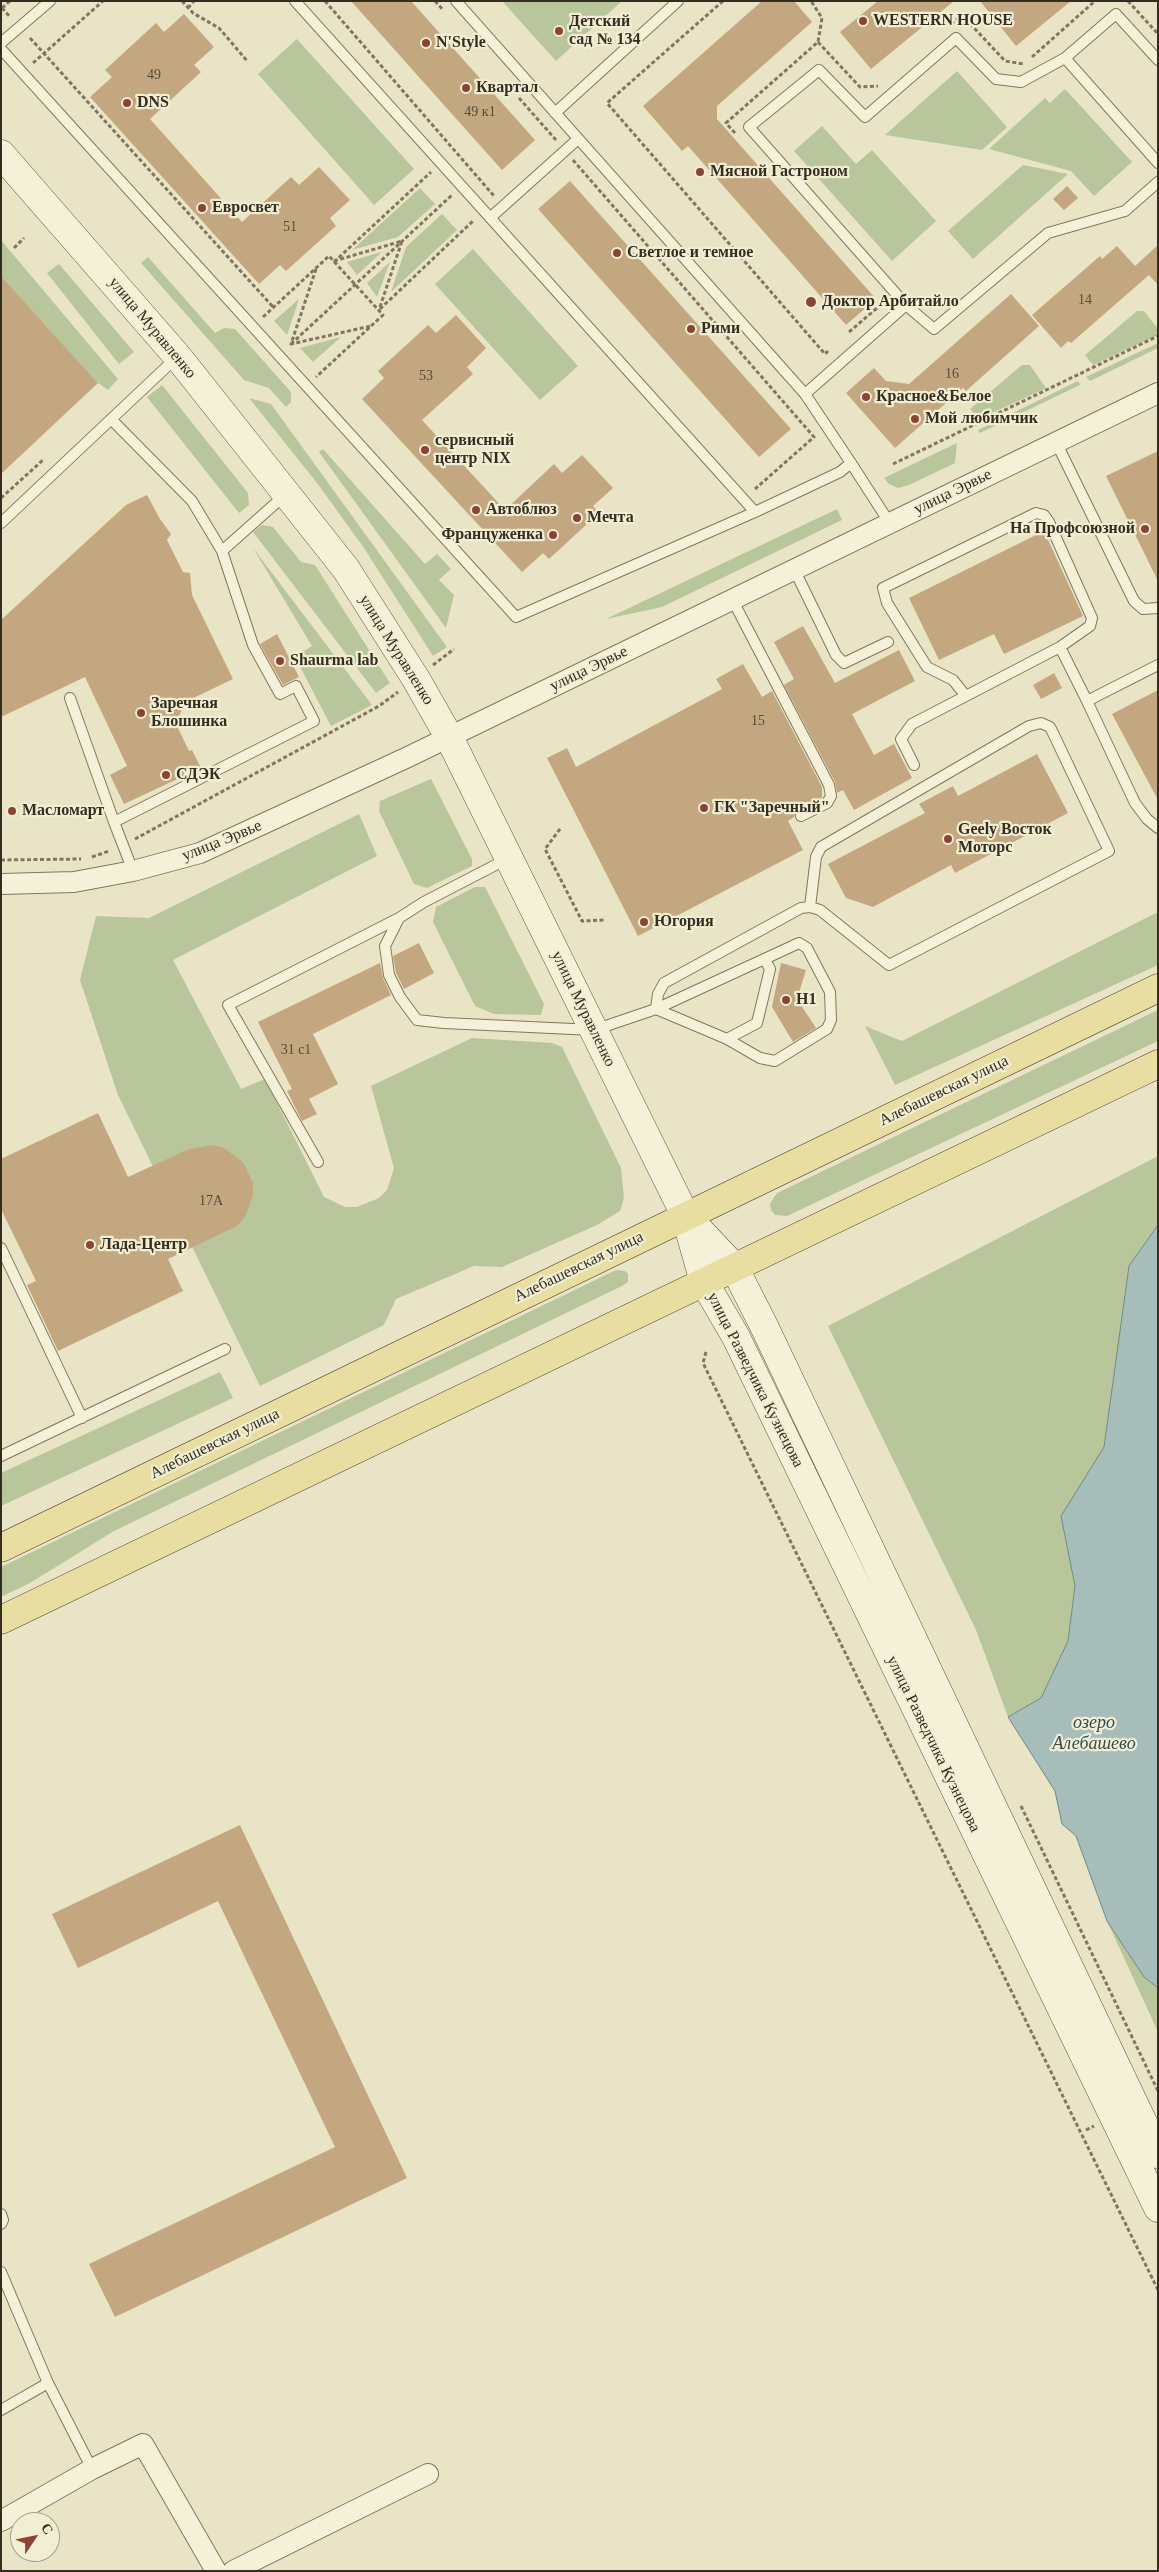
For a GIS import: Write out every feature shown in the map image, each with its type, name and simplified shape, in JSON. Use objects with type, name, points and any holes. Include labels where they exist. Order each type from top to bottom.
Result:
[{"type":"main road","name":"улица Муравленко","points":[[1,154],[178,357],[346,568],[416,679],[449,737],[685,1215]]},
{"type":"main road","name":"Алебашевская улица","points":[[1,1548],[685,1215],[1158,988]]},
{"type":"main road","points":[[1,1620],[1158,1064]]},
{"type":"main road","name":"улица Разведчика Кузнецова","points":[[685,1215],[734,1268],[1158,2154]]},
{"type":"main road","name":"улица Разведчика Кузнецова","points":[[685,1215],[704,1282],[740,1346],[1158,2208]]},
{"type":"street","name":"улица Эрвье","points":[[1,884],[74,882],[133,871],[200,853],[449,737],[1158,393]]},
{"type":"street","points":[[1,2521],[92,2469],[143,2444],[216,2571]]},
{"type":"street","points":[[233,2571],[428,2474]]},
{"type":"lane","points":[[1,43],[50,1]]},
{"type":"lane","points":[[294,1],[755,512]]},
{"type":"lane","points":[[456,1],[805,394],[889,522]]},
{"type":"lane","points":[[555,113],[678,1]]},
{"type":"lane","points":[[1158,60],[1116,14],[1065,58],[1021,82],[996,79],[956,38],[864,117],[819,70],[749,127],[906,305],[934,329],[1048,233],[1125,211],[1158,182]]},
{"type":"lane","points":[[1,49],[516,617],[755,512],[840,472],[851,463]]},
{"type":"lane","points":[[1065,58],[1158,163]]},
{"type":"lane","points":[[487,215],[503,206],[578,139]]},
{"type":"lane","points":[[805,394],[906,305]]},
{"type":"lane","points":[[1,523],[178,357]]},
{"type":"lane","points":[[111,419],[192,501],[222,551],[253,645],[280,694],[296,686],[314,722],[114,822]]},
{"type":"lane","points":[[1056,442],[1134,601],[1143,609],[1158,608]]},
{"type":"lane","points":[[222,551],[287,493]]},
{"type":"lane","points":[[914,765],[901,739],[905,731],[912,724],[1060,647],[1090,626],[1092,618],[1049,522],[1044,516],[1036,513],[884,588],[887,603],[927,667],[953,680],[965,695]]},
{"type":"lane","points":[[794,569],[836,655],[844,663],[888,642]]},
{"type":"lane","points":[[732,599],[829,785],[831,796],[826,803],[801,816]]},
{"type":"lane","points":[[1060,647],[1135,803],[1147,819],[1158,828]]},
{"type":"lane","points":[[1087,701],[1158,665]]},
{"type":"lane","points":[[70,698],[133,871]]},
{"type":"lane","points":[[656,1009],[658,994],[664,983],[801,908],[810,907],[820,910],[889,965],[1109,851],[1054,734],[1050,727],[1040,723],[1029,726],[820,847],[816,857],[810,907]]},
{"type":"lane","points":[[318,1162],[228,1005],[399,918],[424,902],[509,858]]},
{"type":"lane","points":[[399,918],[385,946],[389,975],[400,997],[417,1020],[444,1024],[594,1030],[656,1009],[799,943],[807,948],[830,992],[831,1020],[827,1029],[775,1061],[760,1058],[727,1039],[656,1009]]},
{"type":"lane","points":[[727,1039],[757,1023],[770,969],[765,960]]},
{"type":"lane","points":[[1,1248],[82,1418]]},
{"type":"lane","points":[[1,1456],[225,1349]]},
{"type":"lane","points":[[1,2214],[3,2220],[1,2224]]},
{"type":"lane","points":[[1,2272],[48,2382],[92,2469]]},
{"type":"lane","points":[[1,2410],[48,2382]]},
{"type":"path","points":[[10,1],[2,8],[274,308]]},
{"type":"path","points":[[22,72],[103,1]]},
{"type":"path","points":[[182,1],[188,8],[219,28],[248,62]]},
{"type":"path","points":[[188,8],[194,1]]},
{"type":"path","points":[[325,1],[503,206]]},
{"type":"path","points":[[435,1],[448,16]]},
{"type":"path","points":[[723,1],[607,103],[826,354],[833,347]]},
{"type":"path","points":[[739,137],[726,122],[818,42],[822,18],[811,1]]},
{"type":"path","points":[[1128,1],[1158,34]]},
{"type":"path","points":[[516,95],[814,437],[752,492]]},
{"type":"path","points":[[334,262],[440,164]]},
{"type":"path","points":[[291,344],[461,186]]},
{"type":"path","points":[[379,310],[487,215]]},
{"type":"path","points":[[14,248],[24,238]]},
{"type":"path","points":[[334,262],[402,241]]},
{"type":"path","points":[[379,310],[402,241]]},
{"type":"path","points":[[253,326],[329,256],[379,310],[383,315],[306,386]]},
{"type":"path","points":[[291,344],[316,269]]},
{"type":"path","points":[[848,334],[885,300]]},
{"type":"path","points":[[291,344],[371,326]]},
{"type":"path","points":[[893,464],[1158,336]]},
{"type":"path","points":[[560,829],[545,849],[582,921],[606,920]]},
{"type":"path","points":[[706,1352],[703,1363],[1158,2290]]},
{"type":"green space","name":"Детский сад № 134","points":[[502,1],[622,1],[556,61]]},
{"type":"green space","points":[[297,39],[414,169],[374,205],[258,74]]},
{"type":"green space","points":[[957,71],[1007,127],[982,150],[885,135]]},
{"type":"green space","points":[[1065,89],[1132,162],[1094,196],[1071,171],[989,149],[1045,98],[1050,103]]},
{"type":"green space","points":[[822,126],[856,164],[872,150],[936,221],[892,261],[794,151]]},
{"type":"green space","points":[[1023,165],[1068,174],[973,259],[948,231]]},
{"type":"green space","points":[[420,188],[435,204],[398,237],[352,250]]},
{"type":"green space","points":[[442,214],[457,230],[391,292],[406,247]]},
{"type":"green space","points":[[1,240],[118,379],[108,390],[98,383],[1,276]]},
{"type":"green space","points":[[473,249],[578,366],[540,400],[435,284]]},
{"type":"green space","points":[[382,252],[357,275],[347,262]]},
{"type":"green space","points":[[148,257],[215,333],[224,328],[235,329],[291,392],[291,402],[286,407],[269,388],[244,380],[141,263]]},
{"type":"green space","points":[[390,262],[377,297],[367,283]]},
{"type":"green space","points":[[59,264],[134,352],[119,364],[47,273]]},
{"type":"green space","points":[[299,299],[287,335],[274,321]]},
{"type":"green space","points":[[1137,311],[1144,311],[1158,329],[1158,335],[1093,365],[1085,355]]},
{"type":"green space","points":[[341,337],[313,362],[300,348]]},
{"type":"green space","points":[[1158,343],[1158,348],[1090,381],[1086,377]]},
{"type":"green space","points":[[1022,365],[1030,365],[1046,388],[979,419],[970,409]]},
{"type":"green space","points":[[1078,381],[1080,385],[980,433],[978,430]]},
{"type":"green space","points":[[162,385],[248,493],[249,505],[239,513],[147,397]]},
{"type":"green space","points":[[249,398],[271,404],[447,647],[433,656],[364,548],[317,483]]},
{"type":"green space","points":[[957,443],[955,463],[909,485],[898,488],[889,484],[884,478]]},
{"type":"green space","points":[[323,449],[425,564],[437,554],[451,569],[439,580],[454,595],[446,628],[319,452]]},
{"type":"green space","points":[[837,509],[842,520],[662,607],[606,619]]},
{"type":"green space","points":[[262,525],[273,527],[301,562],[315,565],[390,683],[376,693],[253,532]]},
{"type":"green space","points":[[253,548],[372,705],[331,726],[295,657],[312,646]]},
{"type":"green space","points":[[431,779],[472,859],[472,866],[427,888],[414,884],[379,811],[380,801]]},
{"type":"green space","points":[[359,814],[377,856],[173,960],[241,1089],[265,1079],[324,1197],[345,1207],[357,1207],[379,1198],[387,1190],[394,1168],[371,1086],[472,1038],[552,1043],[562,1047],[621,1168],[624,1198],[620,1211],[597,1225],[502,1267],[474,1266],[396,1299],[384,1325],[260,1386],[118,1095],[80,980],[96,916],[149,918]]},
{"type":"green space","points":[[475,887],[485,887],[544,1004],[541,1015],[494,1014],[475,1006],[433,922],[436,907]]},
{"type":"green space","points":[[1158,912],[1158,965],[895,1085],[865,1026],[902,1041]]},
{"type":"green space","points":[[1158,1010],[1158,1041],[787,1216],[775,1215],[771,1210],[770,1204],[777,1193]]},
{"type":"green space","points":[[1158,1156],[1158,1225],[1129,1266],[1104,1447],[1061,1516],[1075,1586],[1068,1641],[1041,1698],[1008,1717],[976,1630],[828,1326]]},
{"type":"green space","points":[[616,1270],[625,1271],[628,1274],[628,1282],[114,1531],[30,1583],[1,1597],[1,1567]]},
{"type":"green space","points":[[220,1372],[233,1398],[1,1506],[1,1473]]},
{"type":"green space","points":[[1107,1921],[1144,1977],[1158,1988],[1158,2032]]},
{"type":"water","name":"озеро Алебашево","points":[[1158,1225],[1158,1988],[1144,1977],[1107,1921],[1076,1836],[1062,1824],[1055,1791],[1008,1717],[1041,1698],[1068,1641],[1075,1586],[1061,1516],[1104,1447],[1129,1266]]},
{"type":"building","points":[[351,1],[411,1],[535,140],[502,170]]},
{"type":"building","points":[[762,1],[794,1],[812,22],[717,106],[717,119],[876,299],[846,325],[688,146],[682,151],[643,106]]},
{"type":"building","points":[[878,1],[954,1],[871,69],[840,32]]},
{"type":"building","points":[[980,1],[1071,1],[1016,46]]},
{"type":"building","points":[[184,14],[214,47],[194,65],[201,72],[150,119],[242,222],[291,177],[299,185],[319,167],[350,200],[330,218],[336,226],[286,271],[280,265],[259,284],[90,97],[112,77],[105,70],[156,23],[164,32]]},
{"type":"building","points":[[570,181],[791,429],[759,457],[538,209]]},
{"type":"building","points":[[1067,186],[1078,198],[1064,210],[1053,199]]},
{"type":"building","points":[[1158,245],[1158,285],[1149,275],[1071,343],[1068,341],[1061,348],[1032,315],[1100,256],[1102,259],[1117,246],[1135,266]]},
{"type":"building","points":[[1,276],[98,383],[1,474]]},
{"type":"building","points":[[1011,294],[1039,326],[966,391],[963,388],[895,448],[846,393],[874,368],[886,381],[909,384]]},
{"type":"building","points":[[456,315],[486,348],[467,367],[473,374],[422,420],[505,510],[554,464],[562,473],[582,455],[613,488],[593,506],[599,513],[549,559],[543,553],[522,572],[362,399],[384,378],[378,371],[428,325],[436,333]]},
{"type":"building","name":"На Профсоюзной","points":[[1158,451],[1158,581],[1106,476]]},
{"type":"building","points":[[147,495],[160,519],[171,534],[167,540],[183,572],[190,573],[192,595],[233,679],[185,702],[176,724],[189,751],[192,750],[201,768],[124,804],[110,775],[127,766],[85,677],[1,717],[1,620],[126,505]]},
{"type":"building","points":[[1044,531],[1083,616],[1004,654],[994,634],[939,660],[909,598]]},
{"type":"building","points":[[803,626],[835,683],[899,650],[915,681],[852,714],[874,755],[894,744],[912,778],[854,810],[843,790],[837,793],[835,782],[784,685],[794,679],[774,642]]},
{"type":"building","name":"Shaurma lab","points":[[277,634],[299,677],[283,685],[260,644]]},
{"type":"building","name":"ГК \"Заречный\"","points":[[743,664],[762,697],[772,691],[822,787],[822,798],[798,810],[794,817],[788,821],[803,850],[638,936],[547,758],[567,748],[576,767],[722,689],[716,679]]},
{"type":"building","points":[[1054,673],[1062,688],[1041,699],[1033,685]]},
{"type":"building","points":[[1158,690],[1158,800],[1112,714]]},
{"type":"building","name":"Geely Восток Моторс","points":[[1037,754],[1068,813],[955,873],[951,865],[873,907],[846,898],[828,864],[925,813],[919,804],[953,786],[958,796]]},
{"type":"building","points":[[419,943],[434,973],[404,989],[396,973],[393,956]]},
{"type":"building","points":[[380,963],[383,978],[391,995],[313,1034],[338,1084],[309,1099],[317,1114],[302,1121],[287,1091],[292,1089],[258,1022]]},
{"type":"building","points":[[781,963],[806,970],[797,999],[816,1028],[793,1042],[772,1007]]},
{"type":"building","name":"Лада-Центр","points":[[98,1113],[128,1177],[189,1149],[212,1145],[224,1148],[243,1162],[253,1183],[253,1195],[245,1217],[237,1226],[168,1259],[183,1291],[58,1351],[27,1285],[36,1281],[1,1209],[1,1159]]},
{"type":"building","points":[[240,1825],[407,2178],[115,2317],[89,2264],[335,2147],[218,1901],[78,1968],[52,1914]]},
{"type":"place","name":"WESTERN HOUSE","points":[[863,21]]},
{"type":"place","name":"Детский сад № 134","points":[[559,31]]},
{"type":"place","name":"N'Style","points":[[426,43]]},
{"type":"place","name":"Квартал","points":[[466,88]]},
{"type":"place","name":"DNS","points":[[127,103]]},
{"type":"place","name":"Мясной Гастроном","points":[[700,172]]},
{"type":"place","name":"Евросвет","points":[[202,208]]},
{"type":"place","name":"Светлое и темное","points":[[617,253]]},
{"type":"place","name":"Доктор Арбитайло","points":[[811,302]]},
{"type":"place","name":"Рими","points":[[691,329]]},
{"type":"place","name":"Красное&Белое","points":[[866,397]]},
{"type":"place","name":"Мой любимчик","points":[[915,419]]},
{"type":"place","name":"сервисный центр NIX","points":[[425,450]]},
{"type":"place","name":"Автоблюз","points":[[476,510]]},
{"type":"place","name":"Мечта","points":[[577,518]]},
{"type":"place","name":"На Профсоюзной","points":[[1145,529]]},
{"type":"place","name":"Француженка","points":[[553,535]]},
{"type":"place","name":"Shaurma lab","points":[[280,661]]},
{"type":"place","name":"Заречная Блошинка","points":[[141,713]]},
{"type":"place","name":"СДЭК","points":[[166,775]]},
{"type":"place","name":"ГК \"Заречный\"","points":[[704,808]]},
{"type":"place","name":"Масломарт","points":[[12,811]]},
{"type":"place","name":"Geely Восток Моторс","points":[[948,839]]},
{"type":"place","name":"Югория","points":[[644,922]]},
{"type":"place","name":"Н1","points":[[786,1000]]},
{"type":"place","name":"Лада-Центр","points":[[90,1245]]}]
